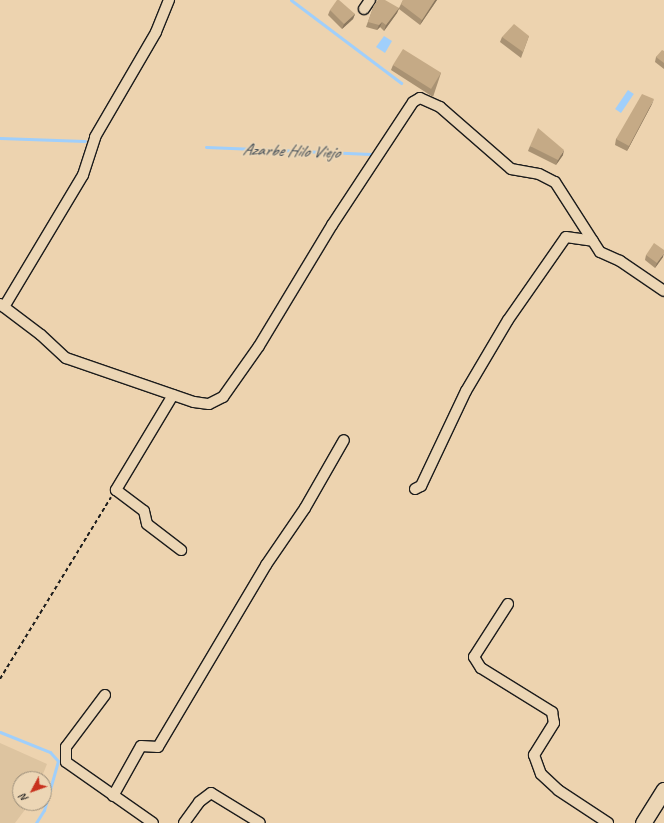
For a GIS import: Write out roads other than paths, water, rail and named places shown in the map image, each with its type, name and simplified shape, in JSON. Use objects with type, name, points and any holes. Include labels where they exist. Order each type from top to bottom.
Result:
[{"type":"main road","points":[[643,823],[664,790]]},
{"type":"street","points":[[169,0],[156,32],[95,137],[83,175],[2,305],[41,335],[66,358],[173,396],[209,404],[223,397],[259,346],[332,225],[413,102],[420,98],[440,107],[511,169],[538,174],[554,182],[600,252],[620,261],[664,291]]},
{"type":"street","points":[[364,9],[370,0]]},
{"type":"street","points":[[415,489],[421,486],[466,391],[505,326],[566,237],[593,241]]},
{"type":"street","points":[[173,396],[116,490],[144,511],[148,524],[181,550]]},
{"type":"street","points":[[113,796],[141,746],[158,746],[266,565],[305,508],[344,440]]},
{"type":"street","points":[[508,604],[474,657],[480,668],[552,712],[554,723],[534,755],[541,774],[558,790],[608,823]]},
{"type":"street","points":[[105,695],[66,747],[66,762],[153,823]]},
{"type":"street","points":[[184,823],[199,802],[211,792],[260,823]]},
{"type":"water","points":[[384,36],[392,41],[385,53],[376,47]]},
{"type":"water","points":[[628,90],[634,94],[621,113],[615,109]]},
{"type":"waterway","points":[[291,0],[401,83]]},
{"type":"waterway","name":"Azarbe Hilo Viejo","points":[[0,138],[85,141]]},
{"type":"waterway","name":"Azarbe Hilo Viejo","points":[[206,147],[371,154],[375,157]]},
{"type":"waterway","points":[[0,732],[50,752],[58,761],[44,810],[36,823]]}]
